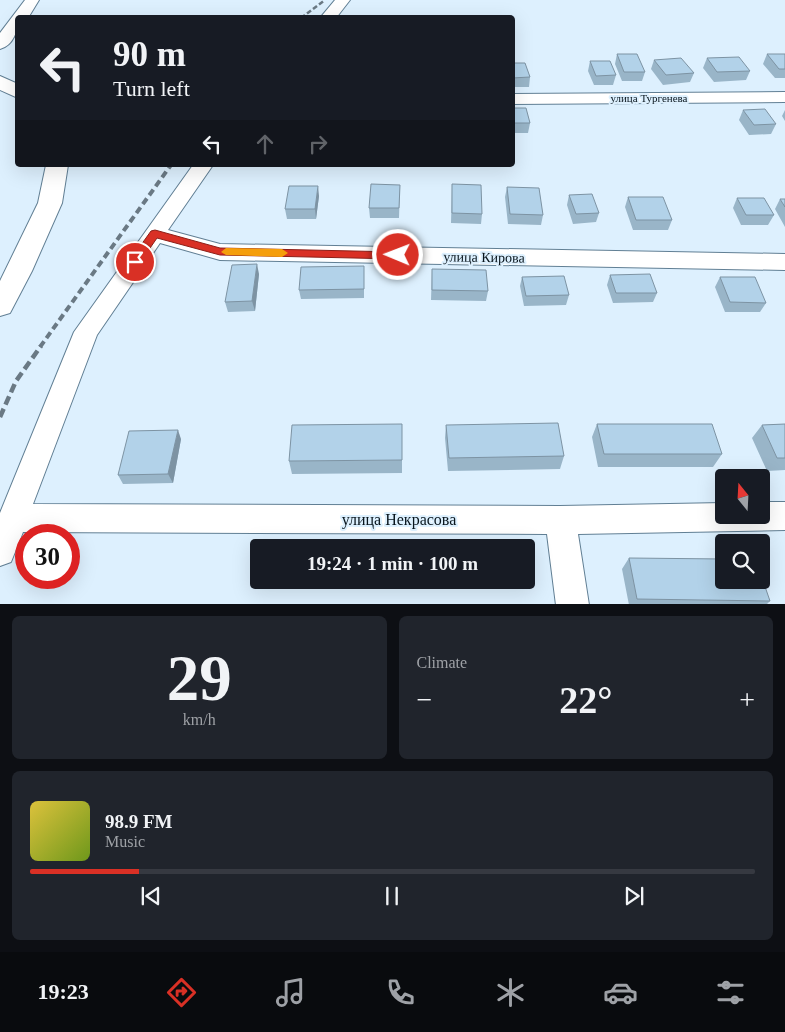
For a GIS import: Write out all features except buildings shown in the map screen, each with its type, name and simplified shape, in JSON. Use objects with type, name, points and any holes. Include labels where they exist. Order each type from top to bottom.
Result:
[{"type":"street","points":[[21,15],[32,0]]},
{"type":"street","points":[[330,15],[343,0]]},
{"type":"street","points":[[0,44],[15,23]]},
{"type":"street","points":[[0,82],[15,90]]},
{"type":"street","name":"улица Тургенева","points":[[515,99],[785,97]]},
{"type":"street","points":[[0,306],[10,271],[50,203],[57,167]]},
{"type":"street","points":[[0,551],[86,332],[202,167]]},
{"type":"street","name":"улица Кирова","points":[[155,234],[220,252],[785,262]]},
{"type":"street","name":"улица Некрасова","points":[[13,518],[560,520],[785,516]]},
{"type":"street","points":[[560,520],[573,604]]},
{"type":"railway","points":[[305,15],[325,0]]},
{"type":"railway","points":[[40,347],[170,167]]},
{"type":"railway","points":[[0,417],[16,381],[41,346]]},
{"type":"slow traffic","points":[[226,252],[282,253]]},
{"type":"route","points":[[135,262],[155,234],[220,252],[398,255]]}]
